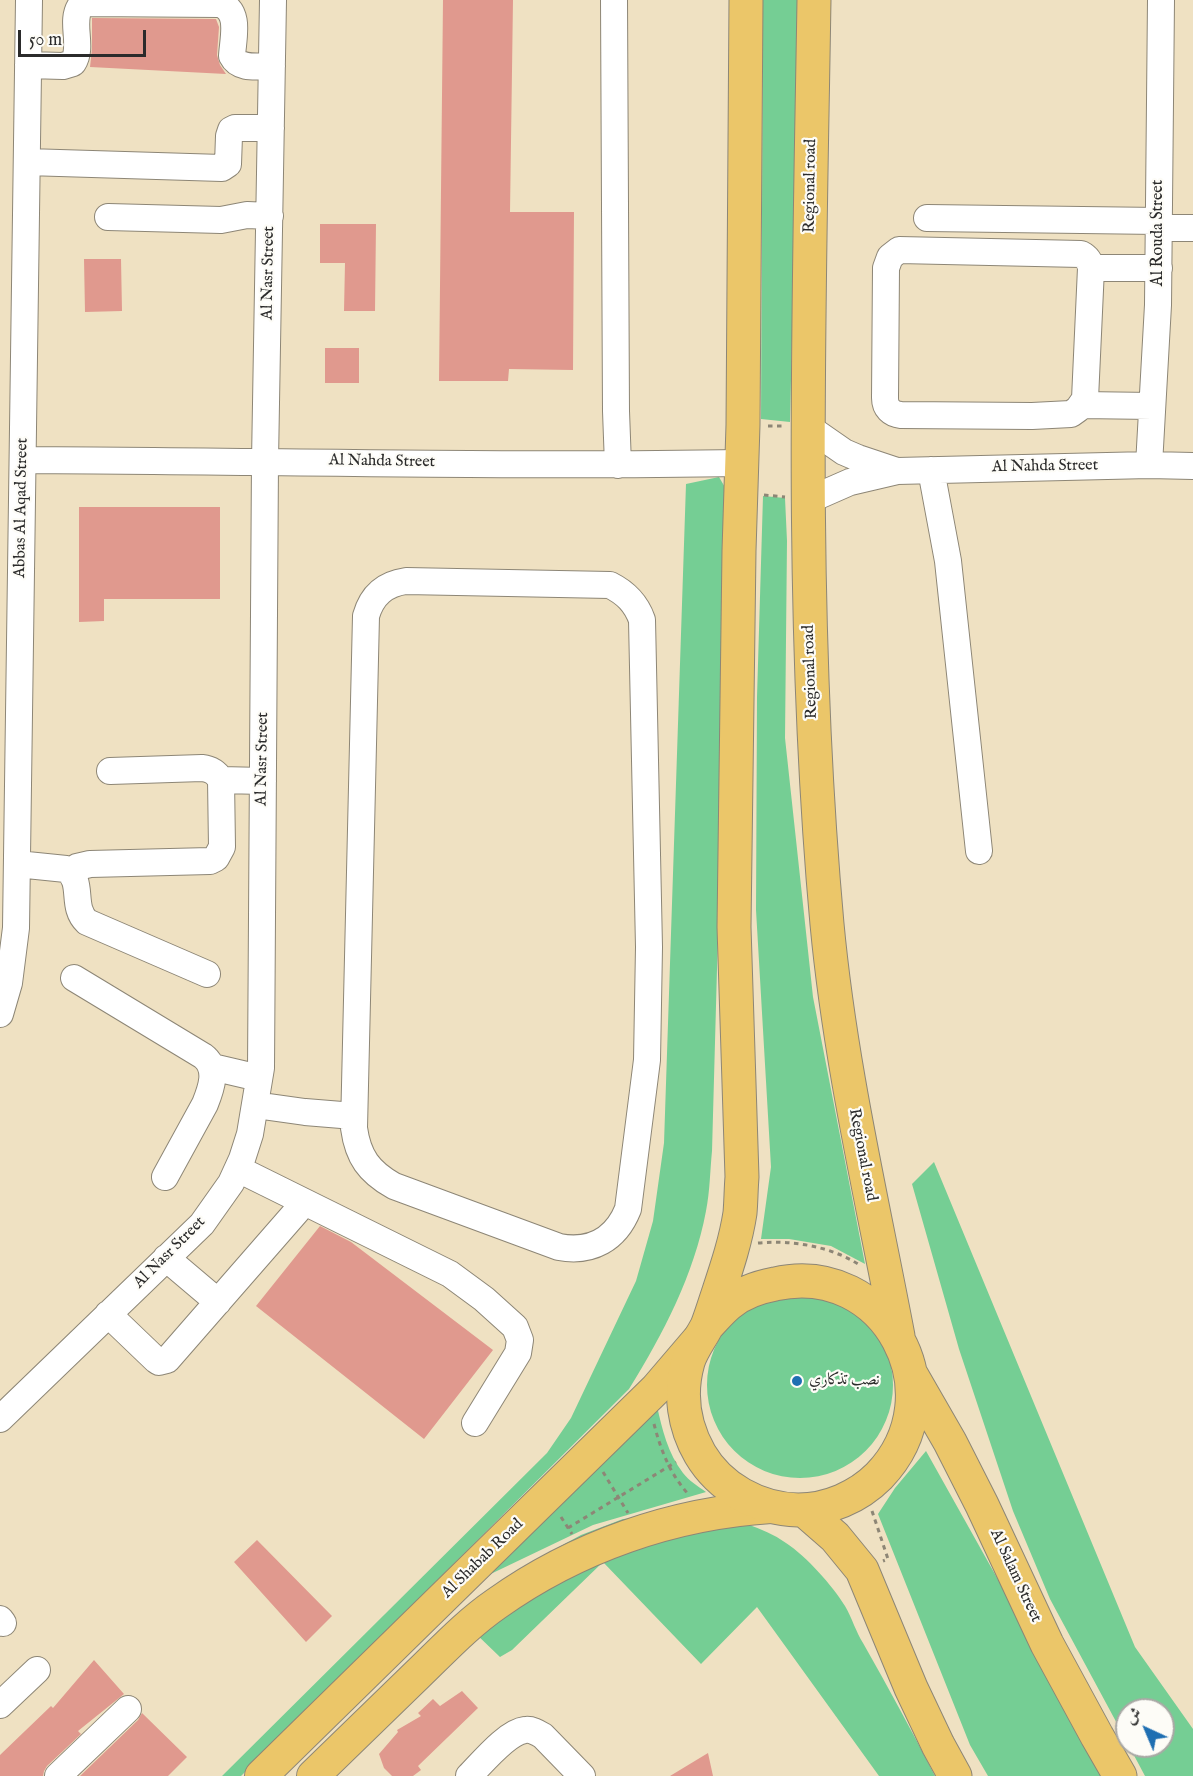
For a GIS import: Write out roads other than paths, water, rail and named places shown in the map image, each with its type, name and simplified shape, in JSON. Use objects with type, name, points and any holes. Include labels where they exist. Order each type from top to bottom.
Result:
[{"type":"highway","points":[[703,1332],[730,1303],[758,1288],[790,1281],[822,1283],[852,1293],[878,1312],[898,1338],[906,1356],[912,1375],[913,1399],[910,1423],[901,1446],[888,1466],[871,1484],[851,1497],[828,1506],[804,1510],[771,1507],[746,1498],[724,1483],[706,1464],[693,1441],[685,1415],[684,1388],[688,1362],[703,1332],[732,1247],[740,1213],[742,1177],[734,927],[742,478],[746,0]]},
{"type":"highway","name":"Regional road","points":[[814,0],[808,426],[809,609],[815,759],[828,927],[848,1079],[898,1338]]},
{"type":"highway","name":"Al Salam Street","points":[[912,1375],[982,1505],[1047,1644],[1120,1776]]},
{"type":"highway","points":[[804,1510],[835,1537],[862,1570],[911,1688],[955,1776]]},
{"type":"main road","name":"Al Shabab Road","points":[[261,1776],[656,1389],[703,1332]]},
{"type":"main road","points":[[313,1776],[436,1657],[494,1605],[530,1582],[576,1540],[639,1532],[712,1513],[771,1507]]},
{"type":"street","name":"Abbas Al Aqad Street","points":[[0,1014],[9,983],[16,928],[10,662],[22,460],[29,0]]},
{"type":"street","name":"Al Nasr Street","points":[[0,1419],[202,1224],[231,1183],[250,1134],[261,1056],[265,461],[273,0]]},
{"type":"street","points":[[614,0],[618,465]]},
{"type":"street","name":"Al Rouda Street","points":[[1149,465],[1159,268],[1161,0]]},
{"type":"street","points":[[28,66],[66,66],[73,63],[76,55],[76,12],[81,5],[89,3],[219,4],[226,6],[233,14],[232,56],[234,60],[242,65],[272,66]]},
{"type":"street","points":[[27,162],[222,168],[228,164],[231,130],[271,128]]},
{"type":"street","points":[[108,217],[221,220],[247,215],[270,216]]},
{"type":"street","points":[[927,218],[1159,224],[1193,228]]},
{"type":"street","points":[[899,250],[1081,254],[1088,260],[1091,268],[1085,399],[1082,405],[1071,414],[901,415],[890,411],[885,402],[886,268],[890,257],[899,250]]},
{"type":"street","points":[[1091,268],[1159,268]]},
{"type":"street","points":[[1082,405],[1152,406]]},
{"type":"street","name":"Al Nahda Street","points":[[808,426],[844,452],[897,471]]},
{"type":"street","name":"Al Nahda Street","points":[[22,460],[618,465],[742,478]]},
{"type":"street","name":"Al Nahda Street","points":[[809,500],[850,482],[897,471],[1193,466]]},
{"type":"street","points":[[931,470],[948,561],[979,851]]},
{"type":"street","points":[[406,581],[610,585],[619,589],[634,604],[642,621],[649,947],[646,1060],[630,1197],[624,1219],[609,1237],[599,1243],[580,1249],[570,1249],[550,1244],[394,1186],[373,1172],[366,1163],[356,1140],[354,1116],[368,607],[384,588],[406,581]]},
{"type":"street","points":[[70,872],[77,867],[90,864],[210,861],[216,858],[222,847],[221,780],[210,768],[110,771]]},
{"type":"street","points":[[221,780],[263,781]]},
{"type":"street","points":[[221,808],[263,809]]},
{"type":"street","points":[[16,864],[66,868],[75,879],[78,909],[87,922],[207,974]]},
{"type":"street","points":[[74,978],[203,1056],[212,1067],[213,1073],[205,1104],[165,1177]]},
{"type":"street","points":[[212,1067],[259,1078]]},
{"type":"street","points":[[255,1104],[305,1112],[354,1116]]},
{"type":"street","points":[[238,1169],[450,1275],[484,1299],[515,1327],[520,1340],[518,1353],[475,1423]]},
{"type":"street","points":[[108,1314],[156,1360],[163,1362],[170,1358],[304,1203]]},
{"type":"street","points":[[166,1258],[218,1302]]},
{"type":"street","points":[[0,1705],[37,1670]]},
{"type":"street","points":[[58,1776],[128,1709]]},
{"type":"street","points":[[469,1776],[512,1734],[524,1730],[543,1736],[582,1776]]},
{"type":"place","name":"نصب تذكاري","points":[[797,1381]]}]
